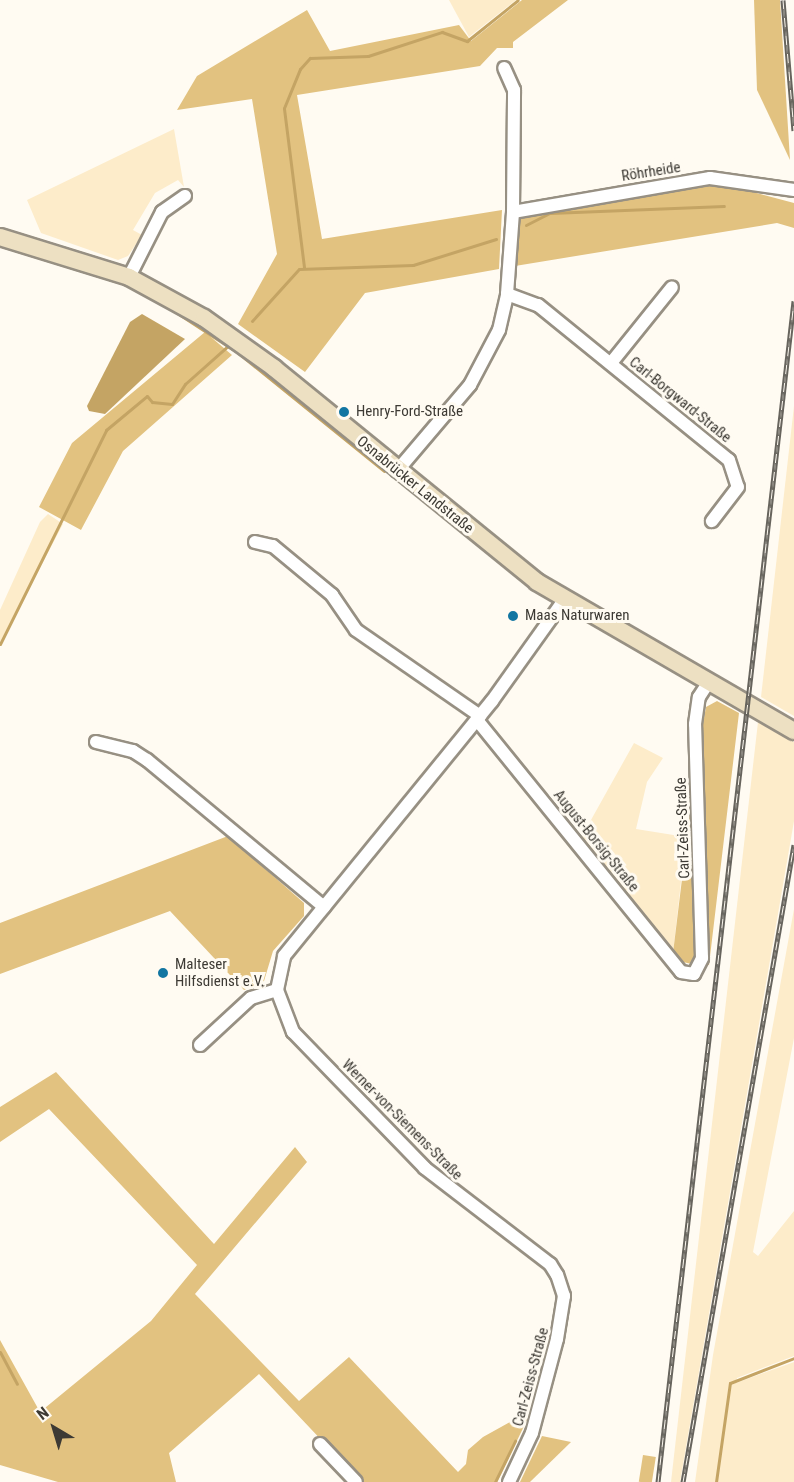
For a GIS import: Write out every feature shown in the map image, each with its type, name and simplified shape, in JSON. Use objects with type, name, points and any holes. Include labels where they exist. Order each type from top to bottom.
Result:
[{"type":"street","points":[[397,471],[488,357],[507,294],[513,213],[514,90],[504,68]]},
{"type":"street","name":"Röhrheide","points":[[513,213],[710,178],[794,190]]},
{"type":"street","points":[[129,277],[162,212],[185,196]]},
{"type":"street","name":"Osnabrücker Landstraße","points":[[0,237],[129,277],[204,318],[274,368],[397,471],[564,600],[794,731]]},
{"type":"street","name":"Carl-Borgward-Straße","points":[[611,363],[672,287]]},
{"type":"street","name":"Carl-Borgward-Straße","points":[[507,294],[538,305],[611,363],[735,468],[738,487],[712,521]]},
{"type":"street","points":[[255,542],[273,546],[332,595],[356,630],[479,718]]},
{"type":"street","points":[[200,1045],[251,998],[277,990],[284,956],[479,718],[564,600]]},
{"type":"street","name":"Carl-Zeiss-Straße","points":[[694,974],[702,958],[695,724],[699,697],[708,683]]},
{"type":"street","name":"August-Borsig-Straße","points":[[479,718],[681,972],[694,974]]},
{"type":"street","points":[[96,742],[133,751],[147,760],[324,907]]},
{"type":"street","name":"Werner-von-Siemens-Straße","points":[[277,990],[293,1032],[425,1168],[550,1264],[557,1275]]},
{"type":"street","name":"Carl-Zeiss-Straße","points":[[509,1482],[532,1433],[557,1339],[564,1296],[557,1275]]},
{"type":"street","points":[[320,1444],[356,1482]]},
{"type":"shaded area","points":[[449,0],[516,0],[469,37]]},
{"type":"shaded area","points":[[522,0],[568,0],[513,42],[513,48],[497,48],[480,66],[297,95],[322,239],[502,210],[499,269],[365,293],[305,372],[238,324],[277,254],[252,99],[177,110],[197,76],[307,10],[330,51],[459,25],[471,41]]},
{"type":"shaded area","points":[[754,0],[780,0],[790,160],[757,90]]},
{"type":"shaded area","points":[[174,129],[184,187],[178,180],[155,193],[133,230],[142,235],[128,256],[118,260],[41,233],[27,200]]},
{"type":"shaded area","points":[[715,182],[794,203],[794,228],[777,223],[515,266],[518,214]]},
{"type":"shaded area","points":[[142,314],[185,339],[105,414],[89,411],[87,406],[130,322]]},
{"type":"shaded area","points":[[205,332],[232,355],[123,451],[81,530],[39,507],[72,443]]},
{"type":"shaded area","points":[[794,406],[794,716],[761,697]]},
{"type":"shaded area","points":[[48,514],[63,524],[0,644],[0,610],[40,522]]},
{"type":"shaded area","points":[[717,701],[739,713],[709,965],[692,964],[678,961],[673,953],[691,805],[705,805],[702,729],[706,707]]},
{"type":"shaded area","points":[[758,722],[794,742],[794,821],[680,1482],[671,1482]]},
{"type":"shaded area","points":[[634,743],[663,758],[647,782],[636,829],[686,837],[673,953],[582,836]]},
{"type":"shaded area","points":[[228,836],[304,903],[304,916],[273,951],[264,981],[244,990],[170,911],[0,974],[0,923]]},
{"type":"shaded area","points":[[794,909],[794,1038],[753,1252],[758,1256],[794,1211],[794,1356],[737,1378],[736,1383],[794,1362],[794,1482],[695,1482],[713,1355]]},
{"type":"shaded area","points":[[56,1072],[214,1244],[295,1147],[307,1162],[195,1294],[299,1401],[349,1357],[458,1472],[466,1464],[468,1450],[483,1437],[521,1416],[527,1420],[497,1482],[361,1482],[259,1374],[169,1453],[176,1482],[58,1482],[0,1465],[0,1340],[40,1412],[151,1321],[197,1265],[49,1109],[0,1142],[0,1107]]},
{"type":"shaded area","points":[[542,1436],[571,1442],[530,1482],[520,1482]]},
{"type":"shaded area","points":[[643,1455],[656,1457],[652,1482],[639,1482]]},
{"type":"waterway","points":[[304,267],[284,108],[300,69],[310,58],[368,56],[442,32],[467,41],[518,0]]},
{"type":"waterway","points":[[526,225],[550,213],[724,206]]},
{"type":"waterway","points":[[252,321],[299,269],[413,265],[496,239]]},
{"type":"waterway","points":[[171,309],[237,352],[384,471]]},
{"type":"waterway","points":[[0,644],[106,430],[147,396],[152,402],[172,404],[185,384],[230,344]]},
{"type":"waterway","points":[[0,1352],[17,1384]]},
{"type":"waterway","points":[[716,1482],[730,1383],[794,1358]]},
{"type":"waterway","points":[[495,1482],[515,1441]]},
{"type":"railway","points":[[783,0],[794,131]]},
{"type":"railway","points":[[658,1482],[794,301]]},
{"type":"railway","points":[[683,1482],[794,845]]},
{"type":"place","name":"Henry-Ford-Straße","points":[[344,412]]},
{"type":"place","name":"Maas Naturwaren","points":[[513,616]]},
{"type":"place","name":"Malteser Hilfsdienst e.V.","points":[[163,973]]}]
